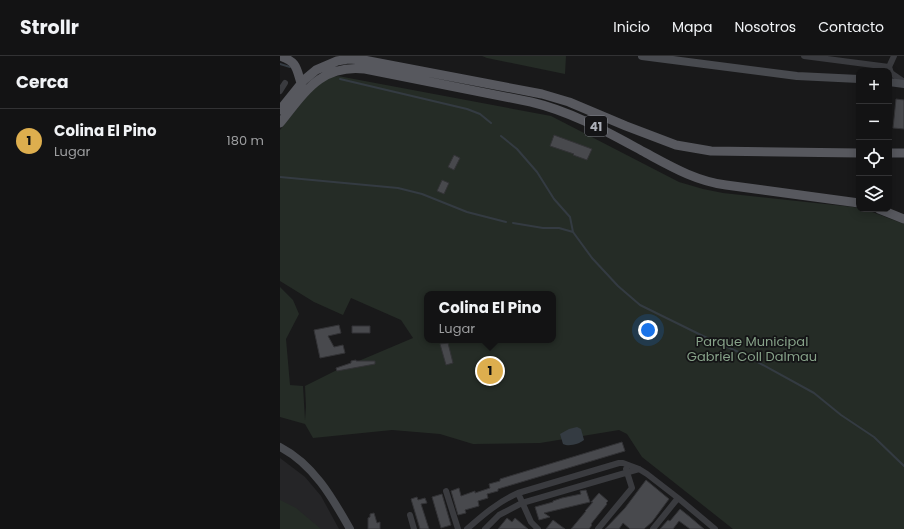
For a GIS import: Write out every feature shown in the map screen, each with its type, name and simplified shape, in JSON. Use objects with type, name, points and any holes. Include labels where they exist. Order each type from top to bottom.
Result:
[{"type":"main road","points":[[280,56],[293,62],[296,66],[301,83]]},
{"type":"main road","points":[[334,56],[354,59]]},
{"type":"main road","name":"41","points":[[280,110],[301,83],[312,74],[324,66],[337,61],[354,59],[542,94],[569,102],[676,145],[690,148],[711,151],[856,153]]},
{"type":"main road","name":"41","points":[[280,123],[307,89],[318,79],[328,74],[347,69],[365,69],[536,103],[557,109],[588,122],[679,171],[699,179],[726,185],[856,202]]},
{"type":"main road","points":[[892,153],[904,153]]},
{"type":"main road","points":[[886,212],[904,219]]},
{"type":"street","points":[[642,56],[797,76],[856,80]]},
{"type":"street","points":[[804,56],[881,68]]},
{"type":"street","points":[[888,68],[894,56]]},
{"type":"street","points":[[892,74],[904,83]]},
{"type":"street","points":[[892,82],[904,83]]},
{"type":"street","points":[[280,90],[285,83]]},
{"type":"street","points":[[280,446],[311,470],[329,493],[350,529]]},
{"type":"street","points":[[467,529],[496,504],[518,493],[619,463],[639,469],[678,498],[708,527],[715,529]]},
{"type":"street","points":[[600,528],[632,488],[625,464],[623,463]]},
{"type":"street","points":[[485,529],[499,515],[522,503],[639,469]]},
{"type":"street","points":[[446,490],[458,529]]},
{"type":"street","points":[[518,493],[531,522],[538,529]]},
{"type":"street","points":[[653,529],[678,498]]},
{"type":"street","points":[[410,515],[414,529]]},
{"type":"shaded area","points":[[577,427],[581,429],[584,440],[574,445],[563,444],[560,434]]},
{"type":"shaded area","points":[[280,458],[305,477],[321,496],[339,529],[280,529]]},
{"type":"green space","points":[[482,56],[566,56],[565,74],[487,58]]},
{"type":"green space","name":"Parque Municipal Gabriel Coll Dalmau","points":[[338,76],[551,116],[679,182],[703,189],[723,193],[853,207],[856,208],[856,212],[872,212],[904,224],[904,529],[733,529],[642,457],[627,434],[619,430],[540,443],[473,444],[440,434],[392,430],[313,438],[305,424],[280,417],[280,287],[293,300],[299,314],[286,339],[290,385],[303,386],[305,420],[305,386],[335,371],[413,338],[401,320],[351,298],[343,315],[314,302],[280,281],[280,130],[316,85],[329,78]]},
{"type":"green space","points":[[280,500],[296,508],[321,529],[280,529]]},
{"type":"building","points":[[896,99],[904,100],[904,129],[893,128]]},
{"type":"building","points":[[554,135],[592,149],[587,160],[550,146]]},
{"type":"building","points":[[454,155],[460,158],[454,170],[448,167]]},
{"type":"building","points":[[442,180],[449,183],[444,194],[437,191]]},
{"type":"building","points":[[339,325],[341,333],[328,336],[334,347],[343,345],[345,353],[320,358],[314,330]]},
{"type":"building","points":[[352,326],[370,326],[370,333],[352,333]]},
{"type":"building","points":[[448,343],[453,363],[446,365],[440,344]]},
{"type":"building","points":[[356,360],[375,361],[375,364],[337,371],[336,368]]},
{"type":"building","points":[[622,442],[625,451],[498,489],[498,491],[487,494],[488,498],[478,501],[479,506],[465,510],[466,513],[458,515],[451,491],[459,488],[461,496],[475,491],[475,493],[490,488],[489,484],[500,481],[500,479]]},
{"type":"building","points":[[646,480],[669,499],[652,522],[644,529],[630,529],[623,523],[619,529],[605,529],[625,508]]},
{"type":"building","points":[[586,490],[590,502],[544,513],[550,517],[539,520],[535,507],[562,498],[581,494],[580,491]]},
{"type":"building","points":[[599,493],[608,501],[589,529],[571,529],[593,502],[591,502]]},
{"type":"building","points":[[442,494],[451,525],[441,528],[432,497]]},
{"type":"building","points":[[417,497],[418,500],[425,498],[427,503],[421,504],[429,529],[420,529],[411,499]]},
{"type":"building","points":[[680,509],[704,529],[690,529],[679,521],[673,529],[660,529],[668,520],[670,521]]},
{"type":"building","points":[[374,513],[377,523],[380,522],[380,529],[368,529],[368,518],[370,517],[370,514]]},
{"type":"building","points":[[507,518],[512,522],[515,518],[528,529],[498,529]]},
{"type":"building","points":[[553,520],[565,529],[546,529]]},
{"type":"waterway","points":[[280,64],[290,67]]},
{"type":"waterway","points":[[340,79],[467,109],[480,114],[491,123]]},
{"type":"waterway","points":[[501,136],[517,149],[537,172],[554,199],[570,217],[573,232],[592,258],[618,286],[640,305],[743,354],[814,393],[841,415],[874,437],[904,466]]},
{"type":"waterway","points":[[280,177],[398,188],[422,194],[467,212],[506,222]]},
{"type":"waterway","points":[[513,223],[543,228],[559,228],[573,232]]},
{"type":"place","name":"Colina El Pino","points":[[490,371]]}]
